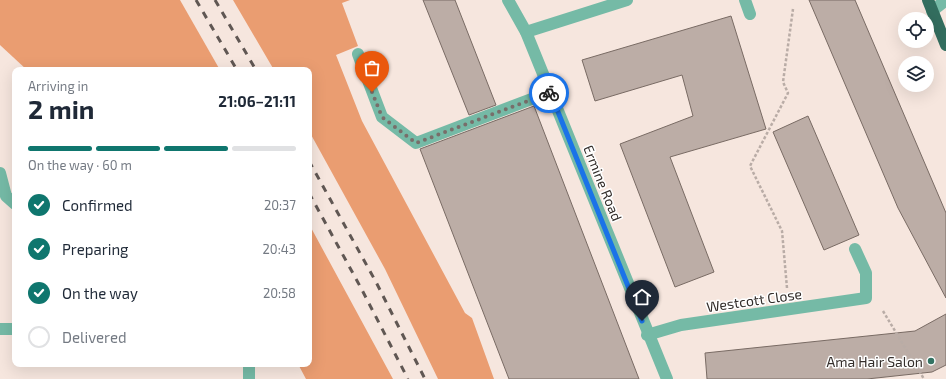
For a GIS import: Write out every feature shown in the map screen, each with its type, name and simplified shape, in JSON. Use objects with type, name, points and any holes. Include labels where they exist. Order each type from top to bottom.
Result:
[{"type":"highway","points":[[930,5],[946,45]]},
{"type":"street","name":"Ermine Road","points":[[508,0],[526,32],[667,379]]},
{"type":"street","points":[[526,32],[627,0]]},
{"type":"street","points":[[745,0],[750,14]]},
{"type":"street","points":[[930,5],[946,0]]},
{"type":"street","points":[[358,54],[382,117],[416,143],[550,92]]},
{"type":"street","points":[[0,173],[6,196],[12,201]]},
{"type":"street","points":[[855,249],[866,273],[866,298]]},
{"type":"street","name":"Westcott Close","points":[[648,335],[681,326],[866,298]]},
{"type":"street","points":[[0,329],[12,329]]},
{"type":"street","points":[[249,367],[249,379]]},
{"type":"path","points":[[789,310],[782,231],[750,166],[788,93],[783,82],[794,9]]},
{"type":"path","points":[[866,298],[885,313],[924,379]]},
{"type":"shaded area","points":[[0,0],[180,0],[218,67],[24,67],[0,45]]},
{"type":"shaded area","points":[[233,0],[350,0],[342,3],[358,46],[336,55],[362,121],[465,313],[472,318],[494,379],[438,379],[385,269],[312,136],[312,67],[272,67]]},
{"type":"shaded area","points":[[312,230],[393,379],[306,379],[300,367],[312,367]]},
{"type":"building","points":[[423,0],[455,0],[496,105],[469,115]]},
{"type":"building","points":[[809,0],[855,0],[946,213],[946,298],[898,208]]},
{"type":"building","points":[[731,16],[766,129],[670,157],[714,272],[675,287],[620,144],[693,116],[682,75],[595,101],[582,60]]},
{"type":"building","points":[[534,106],[639,379],[509,379],[420,149]]},
{"type":"building","points":[[808,116],[859,235],[824,250],[773,132]]},
{"type":"building","points":[[946,314],[946,365],[932,372],[867,379],[707,379],[705,353],[915,331]]},
{"type":"railway","points":[[196,0],[235,67]]},
{"type":"railway","points":[[215,0],[254,67]]},
{"type":"railway","points":[[312,166],[376,282],[425,379]]},
{"type":"railway","points":[[312,198],[361,288],[408,379]]},
{"type":"way so far","points":[[372,92],[382,117],[416,143],[549,93]]},
{"type":"place","name":"Ama Hair Salon","points":[[931,361]]},
{"type":"route","points":[[549,93],[550,92],[642,321]]}]
